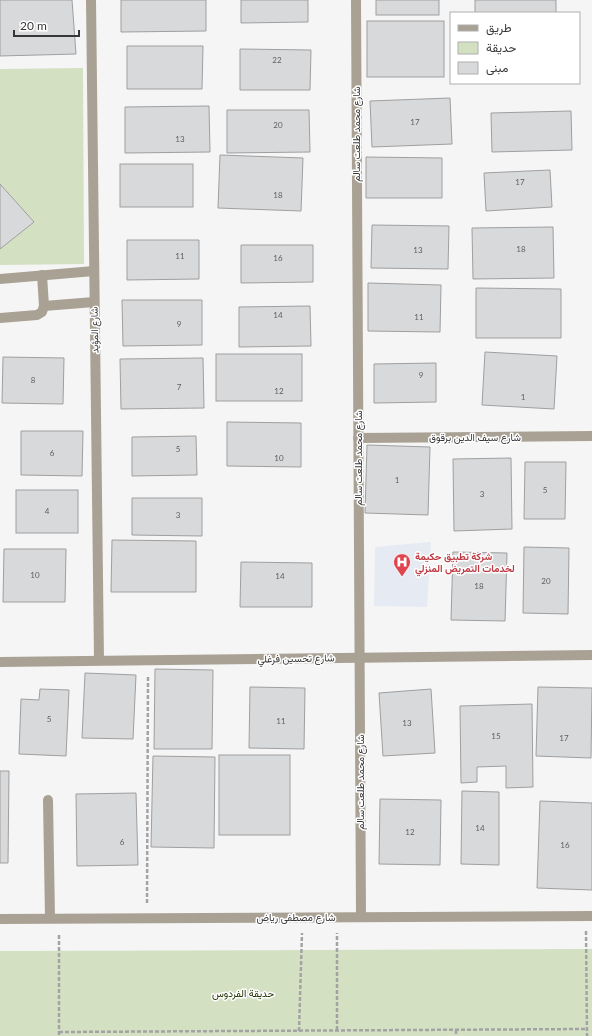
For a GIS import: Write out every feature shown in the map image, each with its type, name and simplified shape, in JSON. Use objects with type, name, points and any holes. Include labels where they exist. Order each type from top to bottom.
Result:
[{"type":"street","name":"شارع المؤيد","points":[[91,0],[99,660]]},
{"type":"street","name":"شارع محمد طلعت سالم","points":[[356,0],[361,917]]},
{"type":"street","points":[[0,279],[94,271]]},
{"type":"street","points":[[0,318],[39,315],[44,311],[42,275]]},
{"type":"street","points":[[44,306],[94,302]]},
{"type":"street","name":"شارع سيف الدين برقوق","points":[[358,438],[592,436]]},
{"type":"street","name":"شارع تحسين فرغلي","points":[[0,662],[592,655]]},
{"type":"street","points":[[48,800],[55,918]]},
{"type":"street","name":"شارع مصطفى رياض","points":[[0,919],[589,916]]},
{"type":"path","points":[[147,918],[148,660]]},
{"type":"path","points":[[587,1036],[589,916]]},
{"type":"path","points":[[299,1031],[302,917]]},
{"type":"path","points":[[336,1030],[338,917]]},
{"type":"path","points":[[55,918],[59,1036]]},
{"type":"path","points":[[59,1032],[587,1029]]},
{"type":"path","points":[[320,1030],[320,1036]]},
{"type":"path","points":[[456,1030],[456,1036]]},
{"type":"shaded area","name":"شركة تطبيق حكيمة لخدمات التمريض المنزلي","points":[[431,542],[427,607],[374,606],[375,547]]},
{"type":"green space","points":[[83,68],[84,264],[0,265],[0,69]]},
{"type":"green space","name":"حديقة الفردوس","points":[[592,949],[592,1036],[0,1036],[0,951]]},
{"type":"building","points":[[0,0],[72,0],[76,54],[0,56]]},
{"type":"building","points":[[121,0],[206,0],[206,31],[121,32]]},
{"type":"building","points":[[241,0],[308,0],[308,22],[241,23]]},
{"type":"building","points":[[376,0],[439,0],[439,15],[376,15]]},
{"type":"building","points":[[475,0],[556,0],[556,12],[475,12]]},
{"type":"building","points":[[367,21],[444,21],[444,77],[367,77]]},
{"type":"building","points":[[127,46],[203,46],[202,89],[127,89]]},
{"type":"building","points":[[240,49],[311,50],[310,90],[240,90]]},
{"type":"building","points":[[450,98],[452,144],[372,147],[370,101]]},
{"type":"building","points":[[209,106],[210,152],[125,153],[125,107]]},
{"type":"building","points":[[227,110],[309,110],[310,152],[227,153]]},
{"type":"building","points":[[571,111],[572,150],[492,152],[491,113]]},
{"type":"building","points":[[220,155],[303,158],[301,211],[218,208]]},
{"type":"building","points":[[366,157],[442,158],[442,198],[366,198]]},
{"type":"building","points":[[120,164],[193,164],[193,207],[120,207]]},
{"type":"building","points":[[550,170],[552,207],[486,211],[484,173]]},
{"type":"building","points":[[0,184],[34,222],[0,249]]},
{"type":"building","points":[[372,225],[449,226],[448,269],[371,268]]},
{"type":"building","points":[[553,227],[554,278],[473,279],[472,228]]},
{"type":"building","points":[[127,240],[199,240],[199,279],[127,280]]},
{"type":"building","points":[[241,245],[313,245],[313,282],[241,283]]},
{"type":"building","points":[[368,283],[441,285],[440,332],[368,331]]},
{"type":"building","points":[[476,288],[561,289],[561,338],[476,338]]},
{"type":"building","points":[[122,300],[202,300],[202,345],[123,346]]},
{"type":"building","points":[[310,306],[311,346],[239,347],[239,307]]},
{"type":"building","points":[[485,352],[557,356],[554,409],[482,405]]},
{"type":"building","points":[[216,354],[302,354],[302,401],[216,401]]},
{"type":"building","points":[[3,357],[64,358],[63,404],[2,403]]},
{"type":"building","points":[[203,358],[204,408],[121,409],[120,359]]},
{"type":"building","points":[[436,363],[436,402],[374,403],[374,364]]},
{"type":"building","points":[[227,422],[301,423],[301,467],[227,466]]},
{"type":"building","points":[[21,431],[83,431],[82,476],[21,475]]},
{"type":"building","points":[[196,436],[197,475],[132,476],[132,437]]},
{"type":"building","points":[[367,445],[430,447],[428,515],[365,513]]},
{"type":"building","points":[[511,458],[512,529],[454,531],[453,459]]},
{"type":"building","points":[[525,462],[566,462],[565,519],[524,519]]},
{"type":"building","points":[[16,490],[78,490],[78,533],[16,533]]},
{"type":"building","points":[[132,498],[202,498],[202,536],[132,535]]},
{"type":"building","points":[[112,540],[196,541],[196,592],[111,592]]},
{"type":"building","points":[[524,547],[569,548],[568,614],[523,613]]},
{"type":"building","points":[[4,549],[66,549],[65,602],[3,602]]},
{"type":"building","points":[[453,552],[507,553],[505,621],[451,620]]},
{"type":"building","points":[[241,562],[312,563],[312,607],[240,607]]},
{"type":"building","points":[[155,669],[213,670],[212,749],[154,749]]},
{"type":"building","points":[[85,673],[136,675],[133,739],[82,738]]},
{"type":"building","points":[[250,687],[305,688],[304,749],[249,748]]},
{"type":"building","points":[[538,687],[592,688],[591,758],[536,756]]},
{"type":"building","points":[[40,689],[69,690],[66,756],[19,754],[21,699],[39,700]]},
{"type":"building","points":[[431,689],[435,753],[383,756],[379,693]]},
{"type":"building","points":[[532,704],[533,787],[506,788],[506,766],[477,767],[477,782],[461,783],[460,706]]},
{"type":"building","points":[[219,755],[290,755],[290,835],[219,835]]},
{"type":"building","points":[[153,756],[215,757],[214,848],[151,847]]},
{"type":"building","points":[[0,771],[9,771],[8,863],[0,863]]},
{"type":"building","points":[[462,791],[499,792],[499,865],[461,864]]},
{"type":"building","points":[[136,793],[138,865],[77,866],[76,794]]},
{"type":"building","points":[[380,799],[441,800],[440,865],[379,864]]},
{"type":"building","points":[[540,801],[592,803],[592,890],[537,888]]},
{"type":"place","name":"شركة تطبيق حكيمة لخدمات التمريض المنزلي","points":[[402,577]]}]
